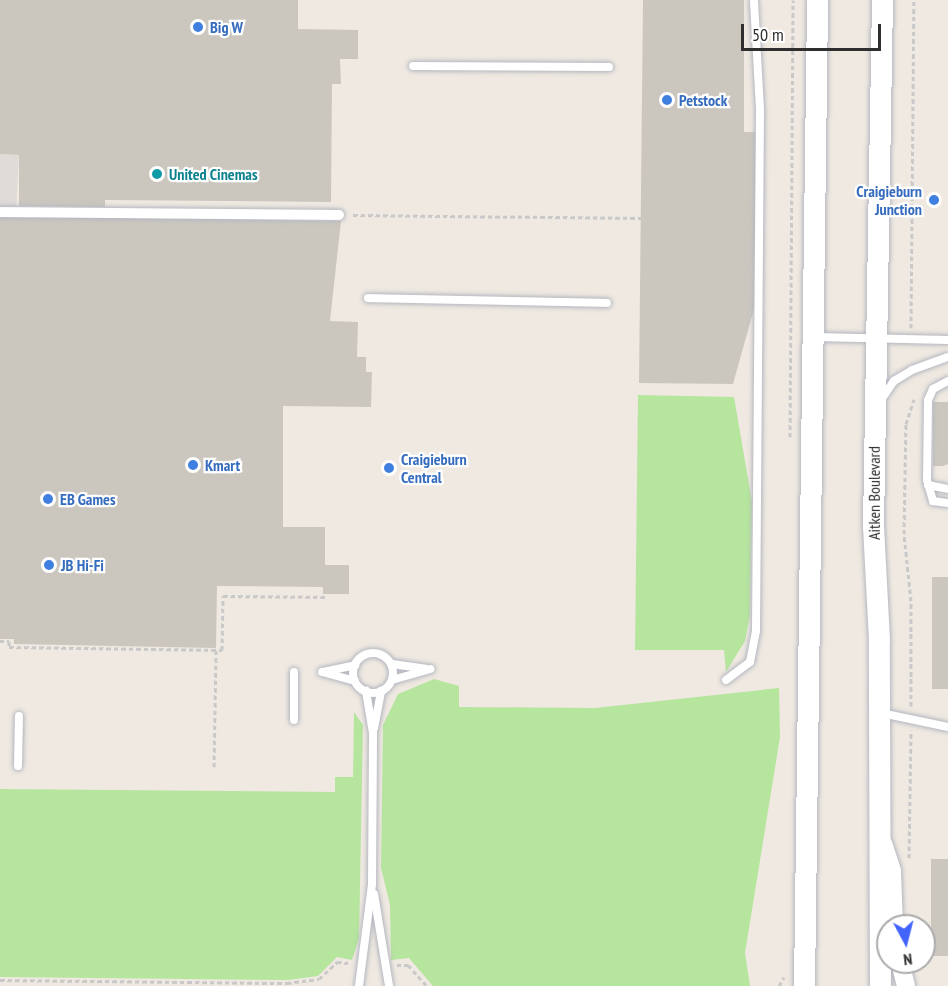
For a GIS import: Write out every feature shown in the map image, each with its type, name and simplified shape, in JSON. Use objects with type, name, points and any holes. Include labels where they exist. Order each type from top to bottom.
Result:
[{"type":"main road","points":[[803,983],[817,0]]},
{"type":"main road","name":"Aitken Boulevard","points":[[880,986],[880,712],[874,413],[882,0]]},
{"type":"street","points":[[0,212],[339,215]]},
{"type":"street","points":[[881,835],[891,871],[893,914]]},
{"type":"lane","points":[[726,680],[750,662],[756,631],[760,109],[754,0]]},
{"type":"lane","points":[[413,66],[609,68]]},
{"type":"lane","points":[[368,298],[412,301],[607,303]]},
{"type":"lane","points":[[814,337],[948,340]]},
{"type":"lane","points":[[874,413],[894,381],[912,370],[948,357]]},
{"type":"lane","points":[[948,381],[928,400],[928,485],[933,501],[948,503]]},
{"type":"lane","points":[[928,485],[948,489]]},
{"type":"lane","points":[[355,681],[355,665],[363,655],[376,653],[392,664],[430,669],[392,680],[381,691],[373,733]]},
{"type":"lane","points":[[392,664],[392,680]]},
{"type":"lane","points":[[355,665],[322,672],[355,681],[366,691],[373,733],[372,884],[359,986]]},
{"type":"lane","points":[[294,672],[294,720]]},
{"type":"lane","points":[[366,691],[381,691]]},
{"type":"lane","points":[[880,712],[948,727]]},
{"type":"lane","points":[[18,766],[19,716]]},
{"type":"lane","points":[[372,884],[388,986]]},
{"type":"path","points":[[911,339],[914,0]]},
{"type":"path","points":[[339,215],[641,218]]},
{"type":"path","points":[[909,867],[912,615],[904,534],[906,424],[916,388],[912,370]]},
{"type":"path","points":[[0,641],[9,641],[9,647],[222,650],[223,596],[327,597]]},
{"type":"path","points":[[214,767],[216,650]]},
{"type":"path","points":[[0,980],[287,983],[319,979],[337,962],[361,965]]},
{"type":"path","points":[[384,965],[408,965],[427,986]]},
{"type":"green space","points":[[638,395],[734,397],[752,502],[750,615],[745,641],[726,672],[724,650],[635,650]]},
{"type":"green space","points":[[434,679],[459,686],[459,707],[595,708],[779,688],[780,737],[745,953],[750,986],[433,986],[409,958],[391,960],[390,905],[381,868],[383,725],[398,694]]},
{"type":"green space","points":[[354,712],[363,725],[359,939],[352,960],[337,957],[318,976],[288,980],[0,977],[0,789],[335,792],[335,777],[353,777]]},
{"type":"shaded area","points":[[0,154],[19,155],[16,213],[0,212]]},
{"type":"building","points":[[0,0],[298,0],[298,29],[358,30],[358,59],[340,59],[341,84],[332,84],[331,202],[105,200],[105,207],[19,206],[19,155],[0,154]]},
{"type":"building","points":[[643,0],[744,0],[744,132],[756,132],[754,309],[733,384],[639,383]]},
{"type":"building","points":[[0,216],[341,221],[330,321],[358,322],[357,357],[366,357],[366,372],[372,372],[371,407],[283,406],[283,527],[325,527],[325,565],[349,565],[349,594],[323,594],[323,587],[217,586],[216,648],[14,644],[14,639],[0,639]]},
{"type":"building","points":[[933,402],[948,402],[948,464],[943,466],[933,466]]},
{"type":"building","points":[[932,577],[948,577],[948,689],[932,689]]},
{"type":"building","points":[[931,859],[948,859],[948,956],[936,956],[936,914],[931,914]]},
{"type":"place","name":"Big W","points":[[198,27]]},
{"type":"place","name":"Petstock","points":[[667,100]]},
{"type":"place","name":"United Cinemas","points":[[157,174]]},
{"type":"place","name":"Craigieburn Junction","points":[[934,200]]},
{"type":"place","name":"Kmart","points":[[193,465]]},
{"type":"place","name":"Craigieburn Central","points":[[389,468]]},
{"type":"place","name":"EB Games","points":[[48,499]]},
{"type":"place","name":"JB Hi-Fi","points":[[49,565]]}]
